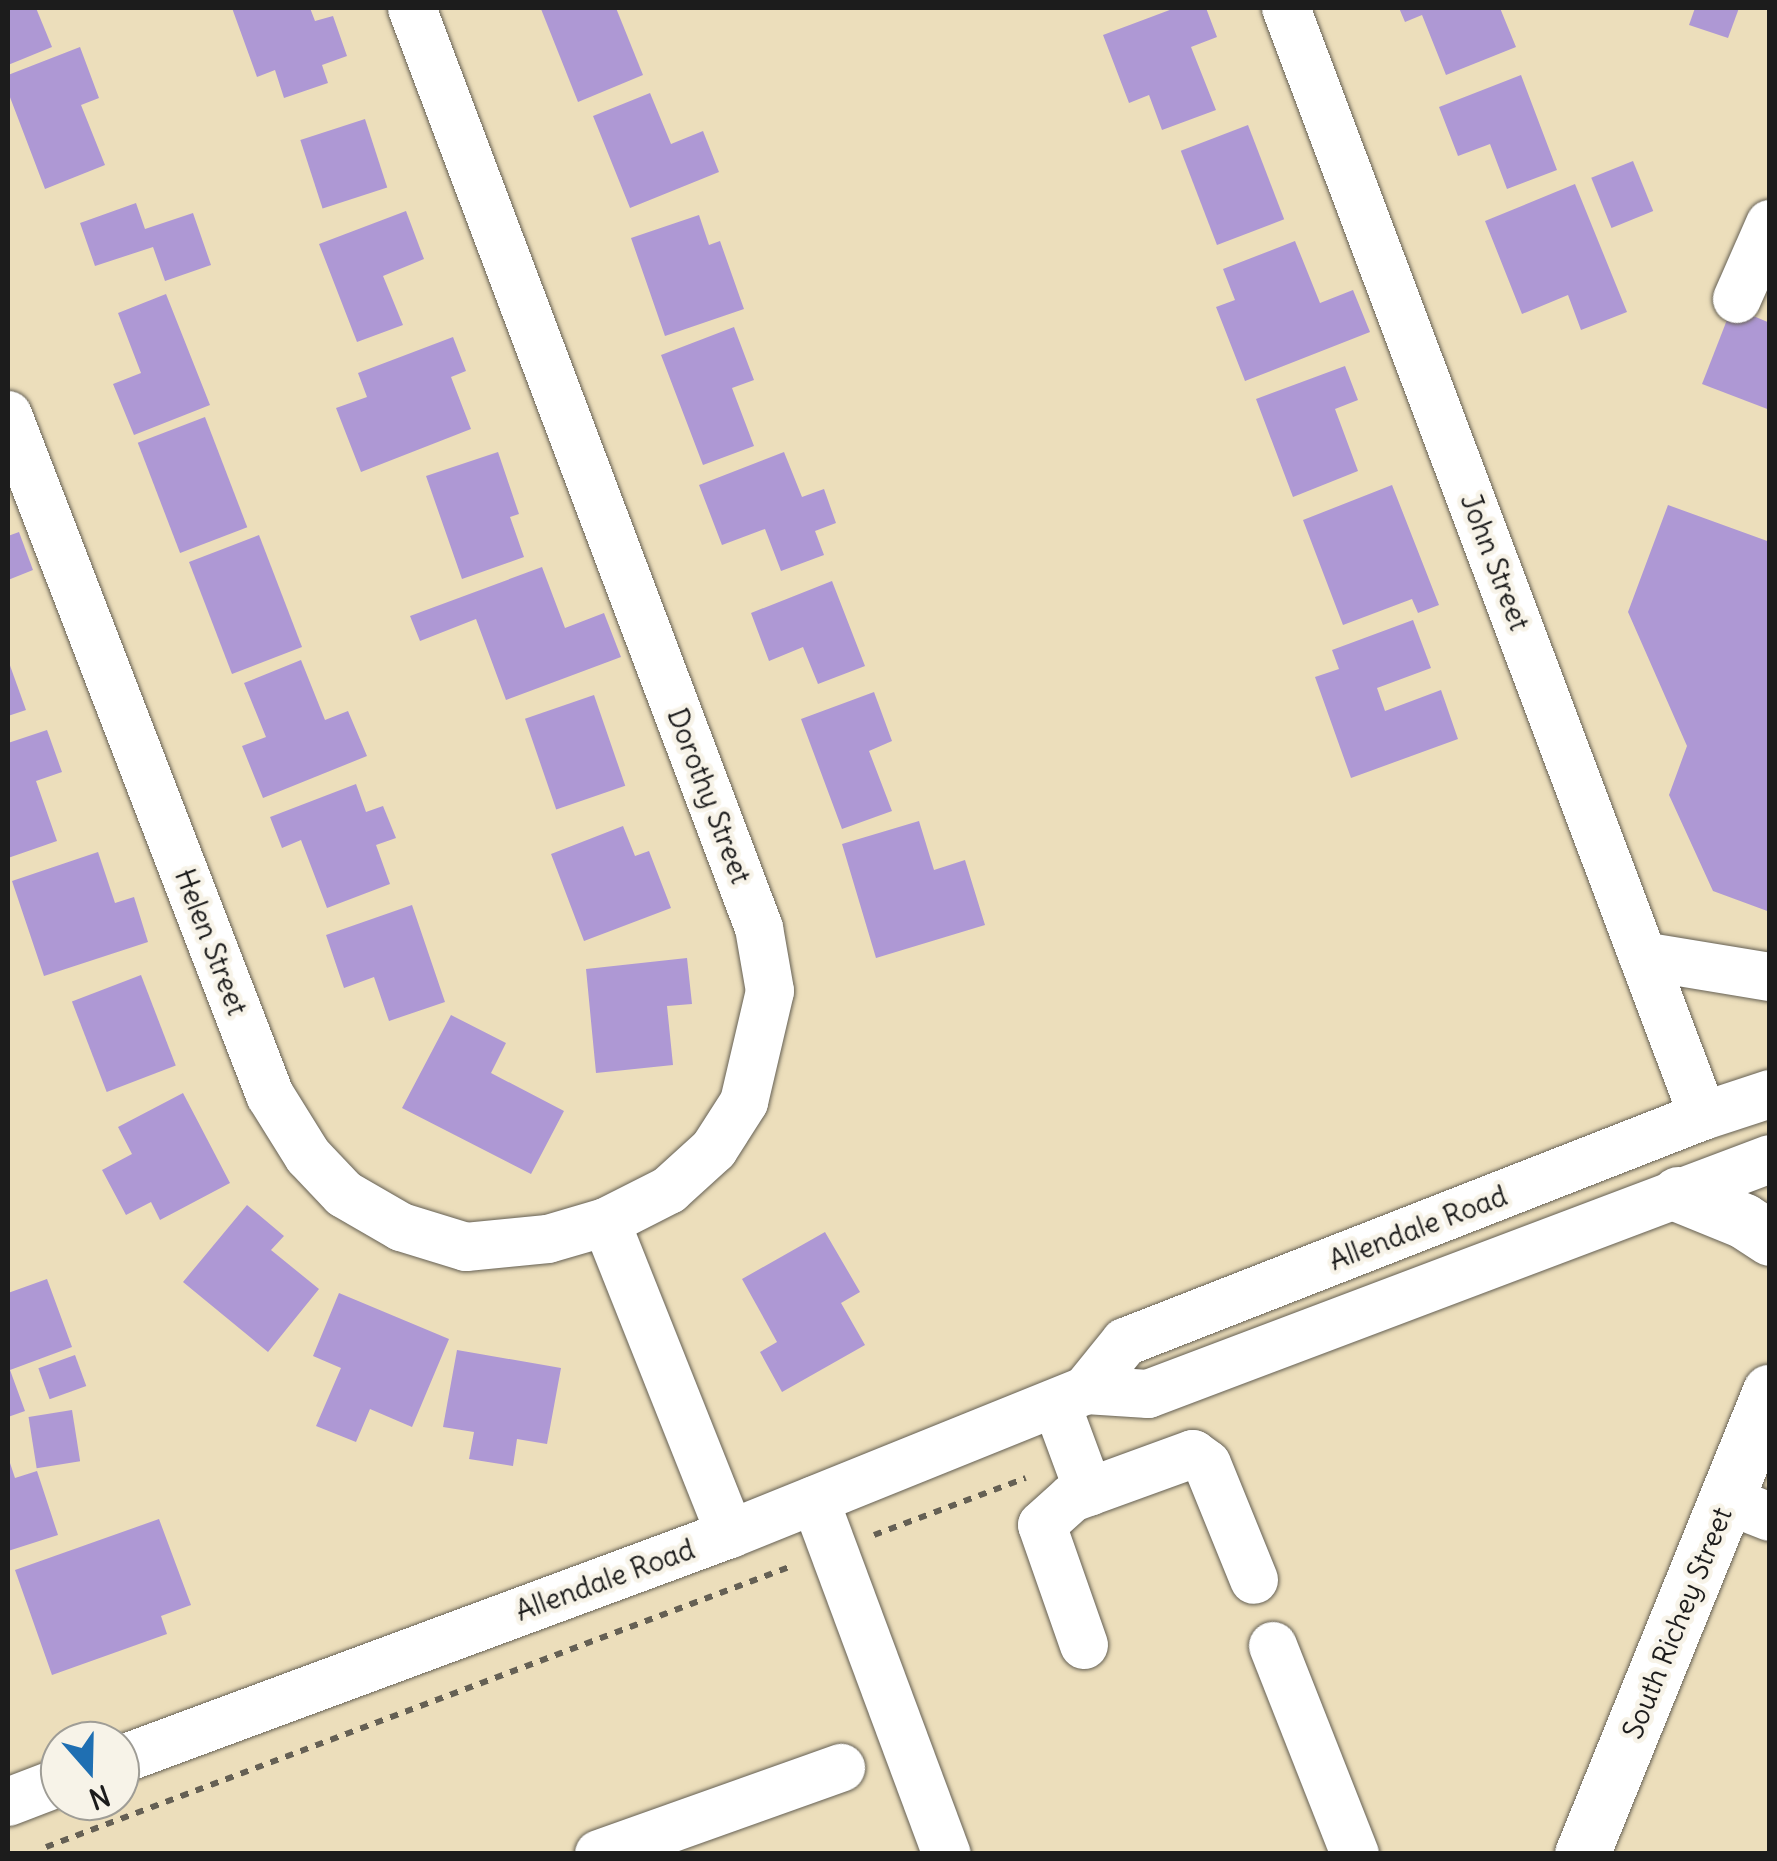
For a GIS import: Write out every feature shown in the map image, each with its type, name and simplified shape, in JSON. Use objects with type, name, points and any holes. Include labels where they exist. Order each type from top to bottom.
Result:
[{"type":"main road","points":[[1678,1194],[1744,1221],[1770,1238]]},
{"type":"main road","name":"South Richey Street","points":[[1582,1854],[1748,1509],[1770,1392]]},
{"type":"street","name":"Dorothy Street","points":[[412,8],[759,928],[770,990],[744,1102],[714,1148],[669,1190],[606,1222]]},
{"type":"street","name":"John Street","points":[[1286,8],[1703,1116]]},
{"type":"street","points":[[1737,299],[1770,224]]},
{"type":"street","name":"Helen Street","points":[[8,416],[270,1095],[308,1156],[344,1194],[401,1227],[466,1247],[548,1239],[606,1222]]},
{"type":"street","points":[[1642,956],[1770,978]]},
{"type":"street","name":"Allendale Road","points":[[1071,1396],[1124,1342],[1703,1116],[1770,1094]]},
{"type":"street","name":"Allendale Road","points":[[140,1753],[730,1534],[1071,1396],[1148,1394],[1166,1388],[1770,1160]]},
{"type":"street","points":[[606,1222],[730,1534]]},
{"type":"street","points":[[1166,1388],[1193,1454],[1207,1464],[1254,1580]]},
{"type":"street","points":[[1071,1396],[1083,1475],[1072,1498],[1042,1525],[1084,1645]]},
{"type":"street","points":[[1083,1475],[1193,1454]]},
{"type":"street","points":[[815,1500],[947,1854]]},
{"type":"street","points":[[1273,1646],[1355,1854]]},
{"type":"street","points":[[600,1854],[841,1768]]},
{"type":"street","points":[[8,1802],[40,1790]]},
{"type":"path","points":[[46,1847],[835,1550],[1083,1475]]},
{"type":"building","points":[[8,8],[36,8],[52,47],[8,65]]},
{"type":"building","points":[[232,8],[310,8],[315,21],[333,16],[347,56],[322,65],[328,83],[284,98],[275,70],[257,77]]},
{"type":"building","points":[[616,8],[643,75],[578,102],[541,9]]},
{"type":"building","points":[[1175,8],[1206,8],[1217,37],[1191,47],[1216,110],[1162,130],[1149,95],[1129,103],[1103,35]]},
{"type":"building","points":[[1399,8],[1500,8],[1516,47],[1446,75],[1422,15],[1405,22]]},
{"type":"building","points":[[1695,8],[1739,8],[1728,38],[1689,25]]},
{"type":"building","points":[[80,47],[99,98],[81,105],[105,165],[45,189],[8,92],[8,75]]},
{"type":"building","points":[[1521,75],[1557,170],[1507,189],[1490,144],[1458,156],[1439,107]]},
{"type":"building","points":[[650,93],[671,144],[703,131],[719,172],[630,208],[593,116]]},
{"type":"building","points":[[365,119],[387,187],[323,208],[300,140]]},
{"type":"building","points":[[1248,125],[1284,219],[1217,245],[1181,151]]},
{"type":"building","points":[[1633,161],[1653,211],[1612,228],[1591,178]]},
{"type":"building","points":[[1575,184],[1627,312],[1581,330],[1568,295],[1522,314],[1485,221]]},
{"type":"building","points":[[136,203],[145,229],[193,213],[211,265],[165,281],[153,247],[95,266],[80,223]]},
{"type":"building","points":[[406,211],[424,259],[383,276],[403,325],[357,342],[319,244]]},
{"type":"building","points":[[699,215],[709,245],[720,241],[744,309],[665,336],[631,238]]},
{"type":"building","points":[[1295,241],[1320,303],[1353,290],[1370,332],[1245,381],[1216,307],[1235,300],[1223,269]]},
{"type":"building","points":[[166,294],[210,405],[134,435],[113,384],[141,373],[118,313]]},
{"type":"building","points":[[1732,307],[1770,323],[1770,410],[1702,384]]},
{"type":"building","points":[[734,327],[754,380],[732,388],[754,446],[703,465],[661,355]]},
{"type":"building","points":[[453,337],[466,371],[451,377],[471,429],[361,472],[336,408],[367,397],[358,373]]},
{"type":"building","points":[[1345,366],[1358,400],[1335,409],[1358,471],[1293,497],[1256,399]]},
{"type":"building","points":[[205,417],[247,527],[180,553],[138,443]]},
{"type":"building","points":[[498,452],[519,514],[510,517],[524,557],[462,579],[426,476]]},
{"type":"building","points":[[784,452],[802,497],[824,489],[836,523],[815,531],[824,555],[781,571],[765,529],[722,545],[699,485]]},
{"type":"building","points":[[1392,485],[1439,605],[1418,613],[1412,599],[1343,625],[1303,520]]},
{"type":"building","points":[[1668,505],[1770,542],[1770,912],[1713,891],[1669,795],[1687,746],[1628,612]]},
{"type":"building","points":[[19,532],[33,570],[8,580],[8,536]]},
{"type":"building","points":[[259,535],[302,647],[232,674],[189,562]]},
{"type":"building","points":[[542,567],[565,628],[604,613],[621,657],[506,700],[476,619],[420,641],[410,616]]},
{"type":"building","points":[[832,581],[865,666],[818,684],[803,647],[769,661],[751,613]]},
{"type":"building","points":[[1413,620],[1431,668],[1377,688],[1385,711],[1441,690],[1458,739],[1351,778],[1315,677],[1339,669],[1332,650]]},
{"type":"building","points":[[8,660],[26,710],[8,716]]},
{"type":"building","points":[[301,660],[325,720],[348,711],[367,756],[263,798],[242,746],[266,737],[244,683]]},
{"type":"building","points":[[874,692],[892,741],[869,751],[892,811],[842,829],[801,719]]},
{"type":"building","points":[[594,695],[625,786],[556,810],[525,719]]},
{"type":"building","points":[[47,730],[62,772],[36,781],[57,841],[8,858],[8,743]]},
{"type":"building","points":[[356,784],[366,812],[383,806],[396,838],[376,845],[390,884],[327,908],[301,840],[282,848],[270,817]]},
{"type":"building","points":[[919,821],[934,870],[965,860],[985,925],[876,958],[842,844]]},
{"type":"building","points":[[623,826],[635,856],[649,851],[671,908],[584,941],[551,854]]},
{"type":"building","points":[[98,852],[115,903],[134,897],[148,942],[44,976],[12,881]]},
{"type":"building","points":[[412,905],[445,1002],[389,1021],[374,977],[344,988],[326,935]]},
{"type":"building","points":[[687,958],[692,1004],[667,1006],[673,1065],[596,1073],[586,969]]},
{"type":"building","points":[[141,975],[176,1066],[107,1092],[72,1002]]},
{"type":"building","points":[[451,1015],[506,1043],[491,1073],[564,1111],[531,1174],[402,1108]]},
{"type":"building","points":[[183,1093],[230,1183],[160,1220],[151,1202],[126,1215],[102,1170],[132,1154],[118,1127]]},
{"type":"building","points":[[247,1205],[284,1236],[271,1250],[319,1289],[268,1352],[183,1282]]},
{"type":"building","points":[[825,1232],[860,1292],[841,1303],[865,1345],[782,1392],[760,1352],[777,1342],[742,1279]]},
{"type":"building","points":[[47,1279],[72,1347],[10,1370],[25,1411],[8,1417],[8,1293]]},
{"type":"building","points":[[339,1293],[449,1339],[412,1427],[370,1409],[356,1442],[316,1426],[341,1368],[313,1356]]},
{"type":"building","points":[[457,1350],[561,1368],[547,1444],[517,1439],[513,1466],[469,1459],[474,1432],[443,1427]]},
{"type":"building","points":[[75,1355],[86,1386],[50,1399],[38,1368]]},
{"type":"building","points":[[72,1410],[80,1461],[37,1468],[29,1417]]},
{"type":"building","points":[[8,1457],[15,1478],[37,1471],[58,1535],[8,1551]]},
{"type":"building","points":[[159,1519],[191,1605],[161,1616],[167,1634],[52,1675],[15,1570]]}]
